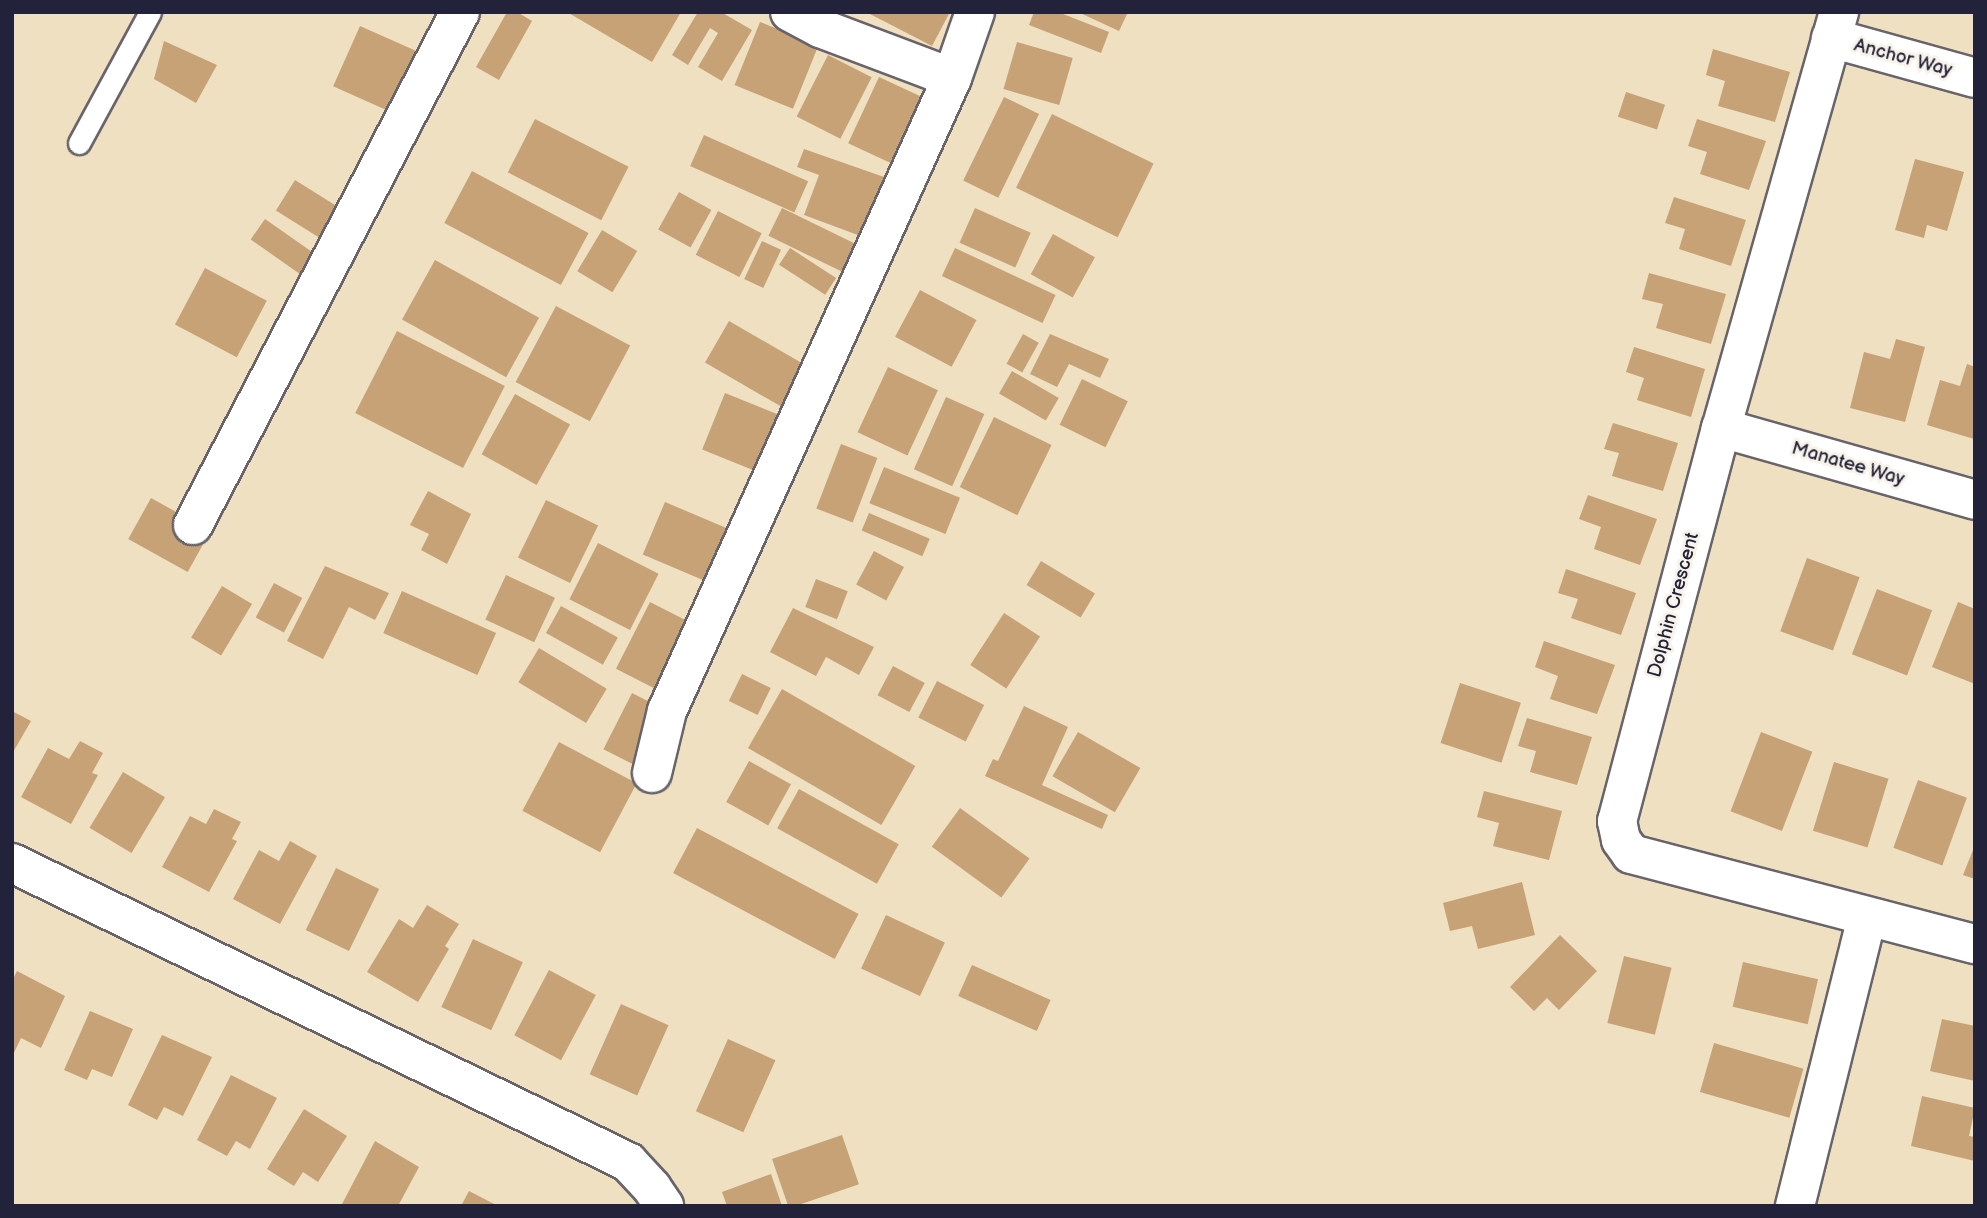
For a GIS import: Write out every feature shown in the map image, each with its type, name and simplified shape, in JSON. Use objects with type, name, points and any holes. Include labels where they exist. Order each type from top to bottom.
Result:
[{"type":"street","points":[[192,525],[460,12]]},
{"type":"street","points":[[790,12],[820,28],[952,78]]},
{"type":"street","points":[[652,774],[667,711],[952,78],[975,12]]},
{"type":"street","name":"Anchor Way","points":[[1835,25],[1975,78]]},
{"type":"street","name":"Dolphin Crescent","points":[[1835,25],[1721,428],[1618,821],[1621,840],[1632,853],[1975,944]]},
{"type":"street","name":"Manatee Way","points":[[1721,428],[1975,500]]},
{"type":"street","points":[[12,863],[628,1162],[652,1188],[664,1206]]},
{"type":"street","points":[[1795,1206],[1867,917]]},
{"type":"lane","points":[[79,143],[149,12]]},
{"type":"building","points":[[507,12],[517,12],[532,21],[499,80],[476,67]]},
{"type":"building","points":[[567,12],[681,12],[652,62]]},
{"type":"building","points":[[698,12],[721,12],[752,30],[722,81],[698,67],[718,33],[710,28],[688,65],[672,55]]},
{"type":"building","points":[[866,12],[950,12],[932,46]]},
{"type":"building","points":[[1034,12],[1058,12],[1109,32],[1101,53],[1029,25]]},
{"type":"building","points":[[1078,12],[1128,12],[1119,31]]},
{"type":"building","points":[[760,22],[818,46],[793,109],[735,85]]},
{"type":"building","points":[[360,26],[442,63],[415,123],[333,86]]},
{"type":"building","points":[[164,41],[217,65],[196,103],[154,79]]},
{"type":"building","points":[[1017,42],[1073,58],[1059,105],[1003,89]]},
{"type":"building","points":[[1713,49],[1790,72],[1775,122],[1718,106],[1725,81],[1706,75]]},
{"type":"building","points":[[828,55],[872,77],[840,139],[797,116]]},
{"type":"building","points":[[879,77],[942,107],[912,173],[848,143]]},
{"type":"building","points":[[1626,92],[1665,105],[1657,129],[1618,117]]},
{"type":"building","points":[[1004,97],[1039,114],[998,198],[963,181]]},
{"type":"building","points":[[1052,114],[1154,164],[1118,237],[1016,188]]},
{"type":"building","points":[[535,119],[629,167],[601,220],[508,172]]},
{"type":"building","points":[[1697,119],[1766,141],[1749,190],[1700,174],[1707,152],[1688,146]]},
{"type":"building","points":[[704,135],[808,181],[794,212],[690,166]]},
{"type":"building","points":[[804,149],[904,184],[882,244],[804,215],[819,175],[797,167]]},
{"type":"building","points":[[1915,159],[1964,172],[1947,231],[1927,225],[1924,238],[1895,230]]},
{"type":"building","points":[[472,171],[589,233],[561,285],[444,223]]},
{"type":"building","points":[[295,180],[356,218],[337,249],[276,211]]},
{"type":"building","points":[[679,192],[711,210],[691,248],[658,230]]},
{"type":"building","points":[[1674,197],[1746,220],[1731,266],[1679,249],[1685,229],[1665,223]]},
{"type":"building","points":[[782,208],[858,245],[845,273],[768,236]]},
{"type":"building","points":[[975,208],[1031,233],[1015,268],[960,243]]},
{"type":"building","points":[[718,211],[762,233],[739,277],[696,255]]},
{"type":"building","points":[[265,219],[331,265],[317,286],[251,239]]},
{"type":"building","points":[[602,230],[637,251],[612,292],[577,271]]},
{"type":"building","points":[[1053,234],[1095,257],[1073,298],[1031,274]]},
{"type":"building","points":[[762,241],[781,250],[763,288],[744,279]]},
{"type":"building","points":[[790,248],[836,278],[825,295],[779,265]]},
{"type":"building","points":[[955,248],[1056,295],[1042,323],[942,276]]},
{"type":"building","points":[[435,260],[539,318],[506,377],[402,319]]},
{"type":"building","points":[[205,268],[267,301],[237,357],[175,325]]},
{"type":"building","points":[[1649,273],[1726,294],[1711,344],[1656,328],[1663,304],[1642,299]]},
{"type":"building","points":[[920,290],[977,320],[952,367],[895,337]]},
{"type":"building","points":[[556,306],[630,345],[590,421],[516,382]]},
{"type":"building","points":[[729,321],[814,370],[790,412],[705,363]]},
{"type":"building","points":[[397,331],[505,386],[463,468],[355,413]]},
{"type":"building","points":[[1023,334],[1039,343],[1022,372],[1007,364]]},
{"type":"building","points":[[1050,334],[1109,359],[1100,378],[1069,364],[1057,387],[1030,374]]},
{"type":"building","points":[[1896,339],[1925,347],[1905,422],[1850,408],[1864,352],[1890,359]]},
{"type":"building","points":[[1634,347],[1705,369],[1691,417],[1637,400],[1644,378],[1626,372]]},
{"type":"building","points":[[1967,364],[1975,367],[1974,439],[1927,425],[1940,380],[1960,386]]},
{"type":"building","points":[[888,367],[938,390],[907,455],[858,432]]},
{"type":"building","points":[[1012,371],[1059,398],[1046,421],[999,394]]},
{"type":"building","points":[[1082,379],[1128,401],[1105,447],[1060,425]]},
{"type":"building","points":[[725,393],[794,421],[771,477],[702,450]]},
{"type":"building","points":[[515,394],[570,425],[537,485],[482,454]]},
{"type":"building","points":[[946,397],[984,414],[952,486],[914,469]]},
{"type":"building","points":[[994,417],[1052,445],[1017,515],[960,487]]},
{"type":"building","points":[[1613,423],[1678,443],[1663,491],[1612,476],[1619,453],[1604,449]]},
{"type":"building","points":[[841,444],[877,458],[853,522],[816,508]]},
{"type":"building","points":[[884,467],[960,498],[945,534],[869,503]]},
{"type":"building","points":[[428,491],[471,514],[447,564],[421,550],[429,534],[410,525]]},
{"type":"building","points":[[1588,495],[1657,519],[1640,565],[1594,549],[1601,527],[1579,519]]},
{"type":"building","points":[[151,498],[210,531],[188,572],[128,539]]},
{"type":"building","points":[[546,500],[598,525],[570,583],[518,558]]},
{"type":"building","points":[[665,502],[734,531],[712,584],[643,554]]},
{"type":"building","points":[[869,513],[930,539],[922,556],[862,530]]},
{"type":"building","points":[[598,543],[659,574],[630,630],[569,599]]},
{"type":"building","points":[[874,551],[904,567],[886,601],[856,585]]},
{"type":"building","points":[[1807,558],[1860,577],[1833,650],[1780,631]]},
{"type":"building","points":[[1041,561],[1095,593],[1081,617],[1027,585]]},
{"type":"building","points":[[325,566],[389,593],[375,620],[349,607],[323,659],[287,641]]},
{"type":"building","points":[[1566,569],[1636,593],[1621,635],[1571,618],[1578,599],[1558,593]]},
{"type":"building","points":[[506,575],[555,598],[534,642],[485,619]]},
{"type":"building","points":[[816,579],[848,591],[837,619],[805,607]]},
{"type":"building","points":[[274,583],[302,598],[284,632],[256,617]]},
{"type":"building","points":[[222,586],[252,604],[221,655],[191,637]]},
{"type":"building","points":[[1877,589],[1932,610],[1907,675],[1852,654]]},
{"type":"building","points":[[402,591],[496,633],[477,675],[383,633]]},
{"type":"building","points":[[650,602],[709,632],[675,699],[616,669]]},
{"type":"building","points":[[1958,602],[1975,609],[1975,684],[1932,667]]},
{"type":"building","points":[[561,606],[618,638],[603,665],[546,633]]},
{"type":"building","points":[[793,608],[874,647],[859,675],[826,657],[816,676],[770,652]]},
{"type":"building","points":[[1004,613],[1040,636],[1006,688],[970,665]]},
{"type":"building","points":[[1544,641],[1615,665],[1597,714],[1550,699],[1558,676],[1535,667]]},
{"type":"building","points":[[539,648],[607,689],[586,723],[518,682]]},
{"type":"building","points":[[893,666],[925,683],[909,712],[878,695]]},
{"type":"building","points":[[742,674],[771,688],[758,715],[729,701]]},
{"type":"building","points":[[937,681],[984,705],[966,742],[918,718]]},
{"type":"building","points":[[1460,683],[1521,703],[1501,763],[1441,743]]},
{"type":"building","points":[[782,689],[915,766],[881,825],[748,748]]},
{"type":"building","points":[[632,693],[681,718],[652,774],[603,749]]},
{"type":"building","points":[[1024,706],[1068,727],[1042,785],[1108,815],[1102,829],[985,776],[993,759],[998,761]]},
{"type":"building","points":[[12,711],[31,721],[12,754]]},
{"type":"building","points":[[1527,718],[1592,737],[1577,785],[1530,772],[1536,751],[1518,746]]},
{"type":"building","points":[[1078,732],[1140,768],[1115,812],[1052,776]]},
{"type":"building","points":[[1761,732],[1812,752],[1782,831],[1731,811]]},
{"type":"building","points":[[80,741],[103,753],[92,773],[98,775],[71,824],[21,797],[48,748],[69,759]]},
{"type":"building","points":[[559,742],[637,783],[600,852],[522,811]]},
{"type":"building","points":[[749,761],[791,784],[768,825],[726,802]]},
{"type":"building","points":[[1834,762],[1889,779],[1867,848],[1813,831]]},
{"type":"building","points":[[123,772],[165,797],[132,853],[90,828]]},
{"type":"building","points":[[1918,780],[1967,798],[1942,865],[1893,848]]},
{"type":"building","points":[[799,789],[899,844],[877,884],[777,828]]},
{"type":"building","points":[[1484,791],[1562,811],[1549,860],[1493,846],[1499,823],[1477,817]]},
{"type":"building","points":[[960,808],[1030,859],[1001,897],[932,847]]},
{"type":"building","points":[[214,809],[241,822],[232,839],[237,841],[209,892],[162,867],[190,816],[206,824]]},
{"type":"building","points":[[697,828],[859,914],[835,959],[673,873]]},
{"type":"building","points":[[290,841],[317,856],[280,924],[233,899],[259,850],[279,861]]},
{"type":"building","points":[[1975,845],[1975,879],[1963,875]]},
{"type":"building","points":[[336,868],[379,889],[349,951],[306,930]]},
{"type":"building","points":[[1522,882],[1535,935],[1478,949],[1472,926],[1450,931],[1443,903]]},
{"type":"building","points":[[427,905],[459,924],[445,946],[449,949],[418,1002],[367,972],[399,919],[413,928]]},
{"type":"building","points":[[886,915],[945,942],[920,996],[861,968]]},
{"type":"building","points":[[1560,935],[1597,971],[1559,1010],[1547,998],[1534,1011],[1510,987]]},
{"type":"building","points":[[473,939],[523,962],[491,1030],[441,1007]]},
{"type":"building","points":[[1624,956],[1672,968],[1655,1035],[1607,1023]]},
{"type":"building","points":[[1743,962],[1818,979],[1808,1024],[1733,1007]]},
{"type":"building","points":[[972,965],[1051,1000],[1037,1031],[958,996]]},
{"type":"building","points":[[549,970],[596,995],[561,1060],[514,1035]]},
{"type":"building","points":[[17,971],[65,996],[41,1048],[21,1038],[12,1057],[12,981]]},
{"type":"building","points":[[621,1004],[669,1025],[637,1095],[590,1074]]},
{"type":"building","points":[[90,1011],[133,1029],[112,1077],[92,1069],[87,1080],[64,1070]]},
{"type":"building","points":[[1942,1019],[1975,1026],[1975,1081],[1930,1071]]},
{"type":"building","points":[[162,1035],[212,1057],[183,1116],[164,1107],[157,1120],[128,1105]]},
{"type":"building","points":[[728,1039],[776,1060],[743,1132],[696,1111]]},
{"type":"building","points":[[1714,1043],[1803,1069],[1789,1118],[1700,1092]]},
{"type":"building","points":[[231,1075],[277,1098],[250,1149],[236,1141],[227,1156],[197,1140]]},
{"type":"building","points":[[1922,1096],[1975,1108],[1969,1136],[1975,1137],[1975,1161],[1911,1146]]},
{"type":"building","points":[[304,1109],[347,1136],[318,1182],[303,1172],[294,1186],[267,1169]]},
{"type":"building","points":[[842,1135],[859,1184],[796,1206],[788,1206],[772,1159]]},
{"type":"building","points":[[375,1141],[419,1167],[398,1206],[341,1206]]},
{"type":"building","points":[[771,1174],[782,1206],[727,1206],[722,1192]]},
{"type":"building","points":[[469,1191],[498,1206],[461,1206]]}]
